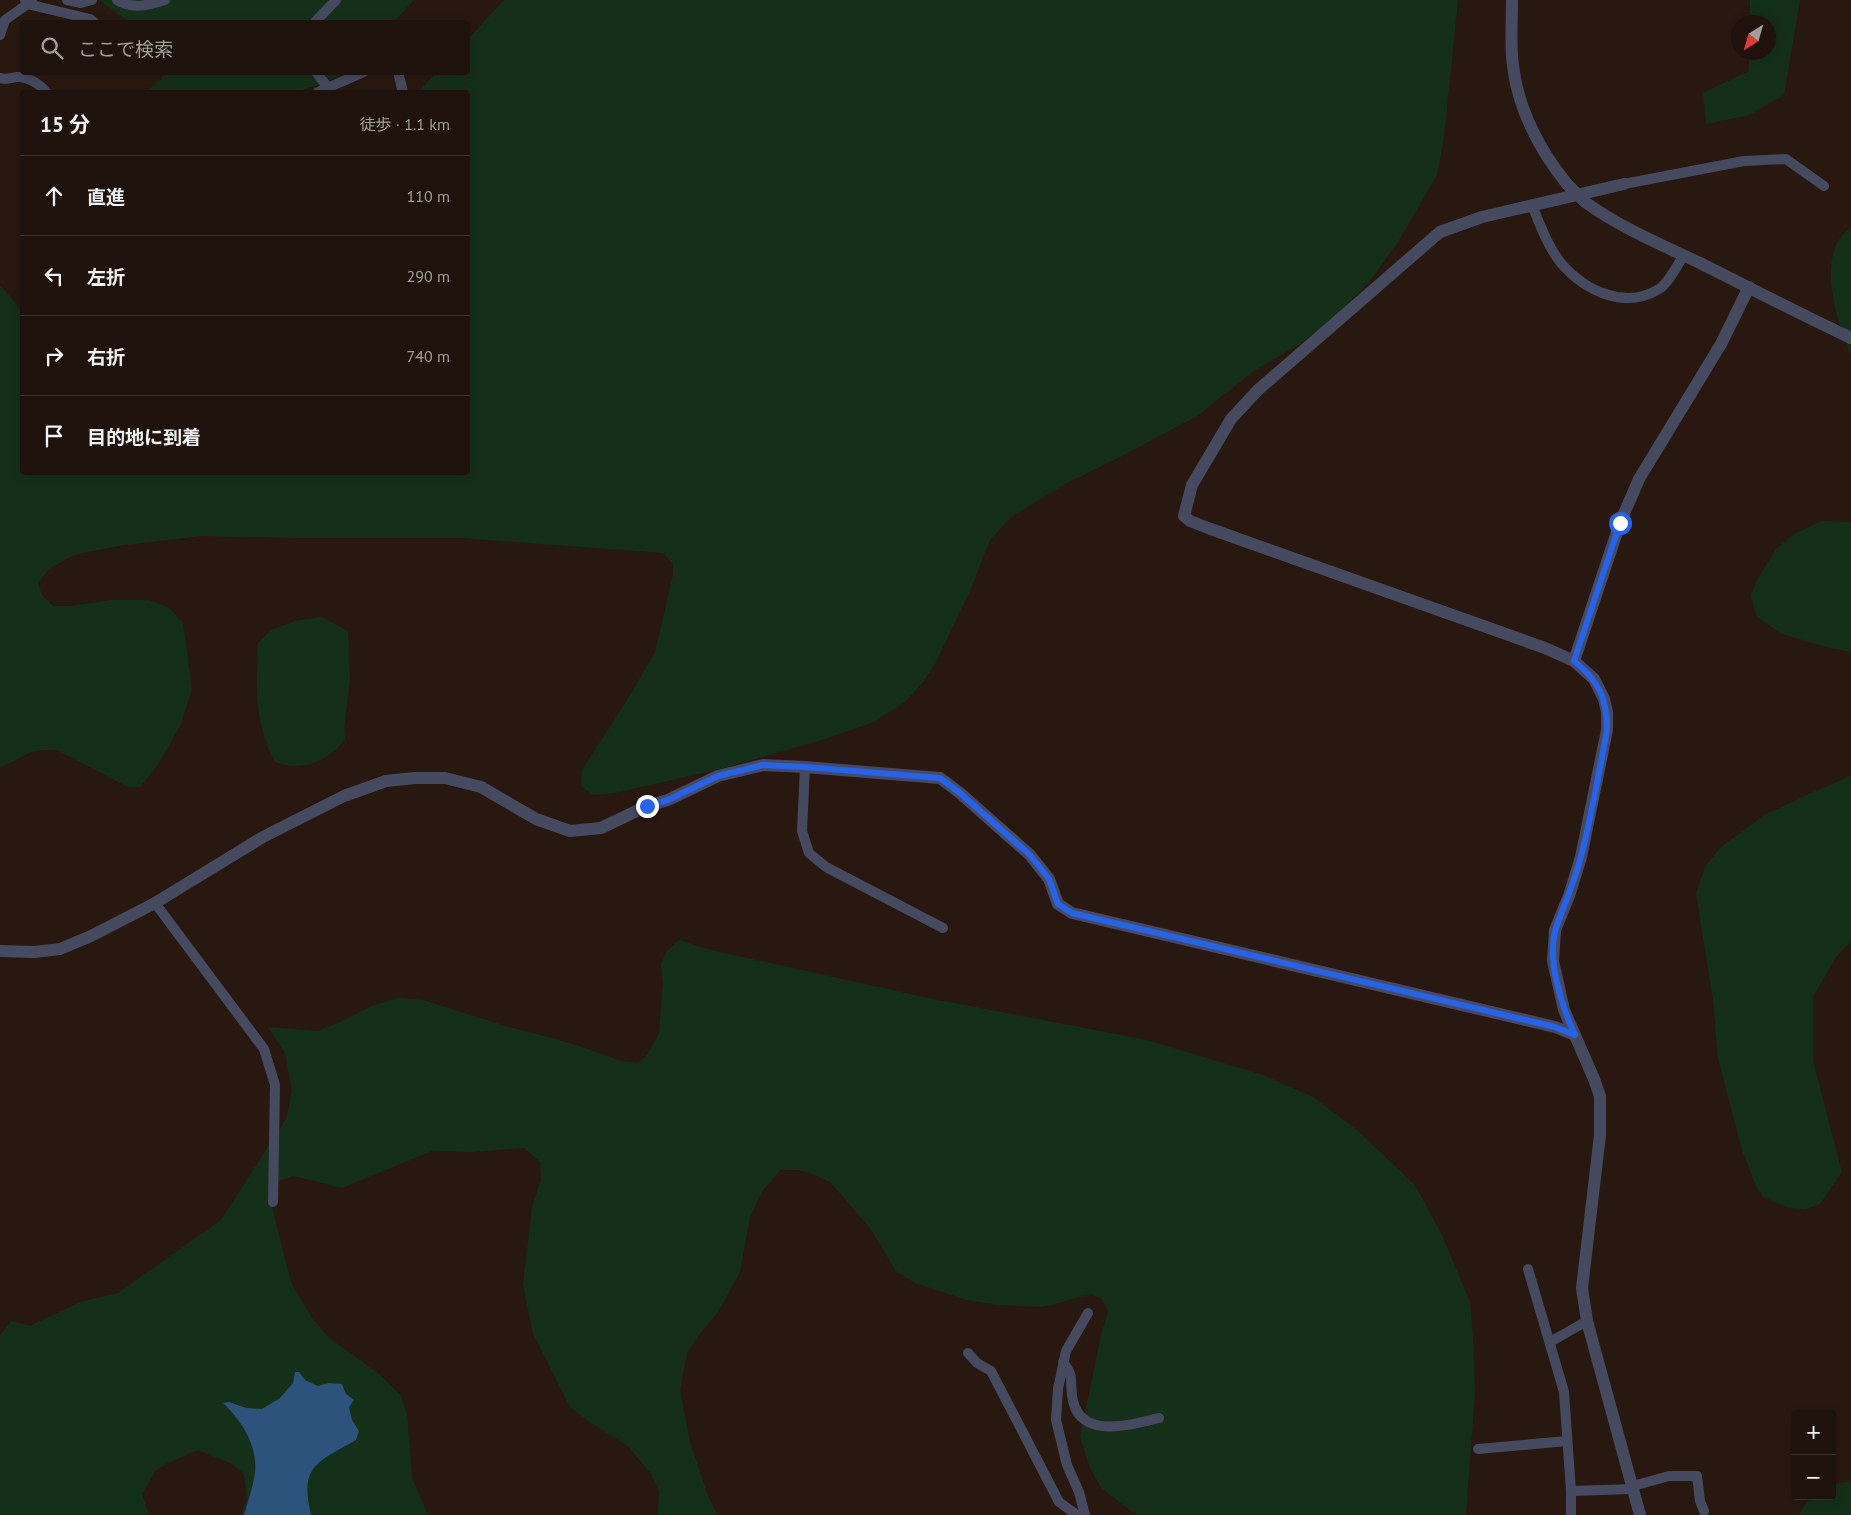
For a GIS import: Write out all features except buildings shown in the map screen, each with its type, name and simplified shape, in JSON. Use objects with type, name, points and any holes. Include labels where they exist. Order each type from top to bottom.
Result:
[{"type":"street","points":[[67,0],[81,2],[92,0]]},
{"type":"street","points":[[117,0],[135,6],[144,6],[165,0]]},
{"type":"street","points":[[317,20],[336,0]]},
{"type":"street","points":[[1512,0],[1511,40],[1513,68],[1524,110],[1541,148],[1554,169],[1585,202],[1607,218],[1637,234],[1684,255],[1851,338]]},
{"type":"street","points":[[0,35],[5,20],[28,1],[91,20]]},
{"type":"street","points":[[317,75],[321,90]]},
{"type":"street","points":[[323,90],[357,75]]},
{"type":"street","points":[[399,75],[402,90]]},
{"type":"street","points":[[0,78],[5,80],[18,77],[27,78],[43,90]]},
{"type":"street","points":[[1640,1515],[1587,1321],[1582,1288],[1601,1116],[1600,1096],[1564,1010],[1553,961],[1555,930],[1569,896],[1581,857],[1602,755],[1607,721],[1604,699],[1594,679],[1574,661],[1545,648],[1208,528],[1190,521],[1184,516],[1192,484],[1231,419],[1258,390],[1440,232],[1482,217],[1532,205],[1624,184],[1744,161],[1786,159],[1824,186]]},
{"type":"street","points":[[1532,205],[1542,230],[1560,262],[1587,286],[1604,295],[1621,298],[1640,298],[1661,288],[1684,255]]},
{"type":"street","points":[[1574,661],[1620,523],[1640,479],[1721,344],[1749,287]]},
{"type":"street","points":[[0,951],[34,952],[60,949],[91,936],[154,903],[263,837],[314,813],[344,796],[386,781],[439,778],[481,787],[536,819],[570,831],[601,828],[647,806],[668,800],[718,776],[763,765],[805,767],[940,778],[960,793],[1030,855],[1049,879],[1058,904],[1072,913],[1555,1027],[1575,1035]]},
{"type":"street","points":[[805,767],[802,831],[809,853],[826,867],[943,928]]},
{"type":"street","points":[[154,903],[264,1049],[275,1085],[273,1202]]},
{"type":"street","points":[[1528,1269],[1564,1392],[1571,1515]]},
{"type":"street","points":[[1085,1515],[1079,1492],[1067,1465],[1056,1420],[1058,1389],[1066,1351],[1088,1313]]},
{"type":"street","points":[[1550,1342],[1587,1321]]},
{"type":"street","points":[[968,1353],[977,1363],[992,1371],[1059,1502],[1077,1515]]},
{"type":"street","points":[[1063,1362],[1070,1371],[1075,1409],[1088,1422],[1100,1427],[1111,1427],[1125,1426],[1159,1418]]},
{"type":"street","points":[[1478,1449],[1568,1441]]},
{"type":"street","points":[[1571,1491],[1633,1488],[1669,1476],[1697,1476],[1700,1501],[1704,1511]]},
{"type":"green space","points":[[99,0],[414,0],[396,20],[126,20]]},
{"type":"green space","points":[[504,0],[1458,0],[1444,137],[1437,175],[1398,242],[1369,282],[1332,320],[1298,345],[1255,370],[1197,416],[1065,484],[1011,517],[990,540],[970,591],[935,664],[923,682],[905,702],[874,722],[816,742],[720,769],[615,793],[593,795],[581,786],[582,770],[629,697],[655,652],[673,575],[673,564],[663,553],[461,538],[201,536],[118,546],[74,555],[49,569],[38,583],[42,595],[53,606],[71,606],[112,600],[149,600],[169,608],[183,623],[192,689],[180,726],[157,766],[140,787],[128,787],[57,750],[31,752],[0,768],[0,286],[20,309],[20,475],[470,475],[470,90],[420,90],[434,75],[470,75],[470,37]]},
{"type":"green space","points":[[1750,0],[1800,0],[1784,95],[1749,115],[1706,124],[1703,93],[1749,71],[1749,60],[1776,60],[1776,15],[1750,15]]},
{"type":"green space","points":[[163,75],[339,75],[322,84],[302,90],[148,90],[162,79]]},
{"type":"green space","points":[[1851,228],[1851,354],[1835,307],[1831,270],[1833,253],[1840,238]]},
{"type":"green space","points":[[1821,521],[1851,522],[1851,652],[1782,634],[1757,617],[1751,596],[1757,580],[1776,549],[1796,533]]},
{"type":"green space","points":[[322,617],[348,631],[350,679],[344,728],[345,739],[329,755],[317,762],[292,766],[275,762],[263,732],[258,704],[258,643],[271,630],[295,621]]},
{"type":"green space","points":[[1851,776],[1851,941],[1836,957],[1813,997],[1813,1061],[1842,1172],[1820,1204],[1806,1209],[1789,1208],[1763,1197],[1756,1186],[1743,1153],[1718,1059],[1713,1000],[1696,893],[1706,865],[1721,847],[1765,815]]},
{"type":"green space","points":[[679,940],[711,950],[928,998],[1147,1040],[1263,1075],[1313,1097],[1358,1131],[1415,1185],[1442,1235],[1470,1302],[1475,1393],[1466,1515],[1137,1515],[1102,1489],[1090,1468],[1080,1437],[1101,1335],[1108,1311],[1102,1299],[1092,1294],[1043,1307],[999,1305],[967,1300],[915,1283],[896,1271],[870,1228],[830,1182],[813,1174],[798,1170],[781,1170],[763,1190],[750,1217],[740,1272],[718,1312],[687,1353],[680,1390],[690,1442],[708,1496],[718,1515],[658,1515],[659,1491],[651,1474],[628,1446],[591,1423],[570,1407],[533,1333],[523,1285],[532,1208],[541,1179],[540,1162],[524,1148],[472,1152],[432,1151],[342,1188],[293,1176],[279,1181],[272,1196],[272,1207],[291,1282],[312,1318],[328,1337],[379,1374],[401,1396],[407,1414],[412,1478],[428,1515],[241,1515],[247,1499],[244,1474],[230,1463],[198,1450],[156,1470],[142,1494],[149,1515],[0,1515],[0,1335],[11,1321],[30,1326],[80,1302],[118,1293],[221,1220],[286,1119],[292,1091],[285,1053],[268,1027],[318,1031],[371,1006],[397,998],[423,1000],[506,1026],[573,1044],[621,1061],[638,1063],[647,1055],[659,1034],[663,983],[661,964],[666,952]]},
{"type":"green space","points":[[1851,1481],[1851,1515],[1799,1515],[1810,1500],[1836,1500],[1836,1484]]},
{"type":"water","points":[[295,1372],[299,1372],[305,1380],[318,1386],[328,1383],[342,1384],[346,1394],[354,1400],[349,1407],[352,1420],[359,1431],[356,1440],[322,1460],[310,1475],[308,1498],[311,1515],[244,1515],[255,1473],[254,1453],[242,1426],[223,1403],[229,1402],[246,1408],[262,1409],[280,1398],[293,1383]]},
{"type":"route","points":[[647,806],[668,800],[718,776],[763,765],[921,775],[940,778],[960,793],[1030,855],[1049,879],[1058,904],[1072,913],[1555,1027],[1575,1035],[1564,1010],[1553,961],[1555,930],[1569,896],[1581,857],[1607,730],[1607,712],[1604,699],[1594,679],[1574,661],[1620,523]]}]
